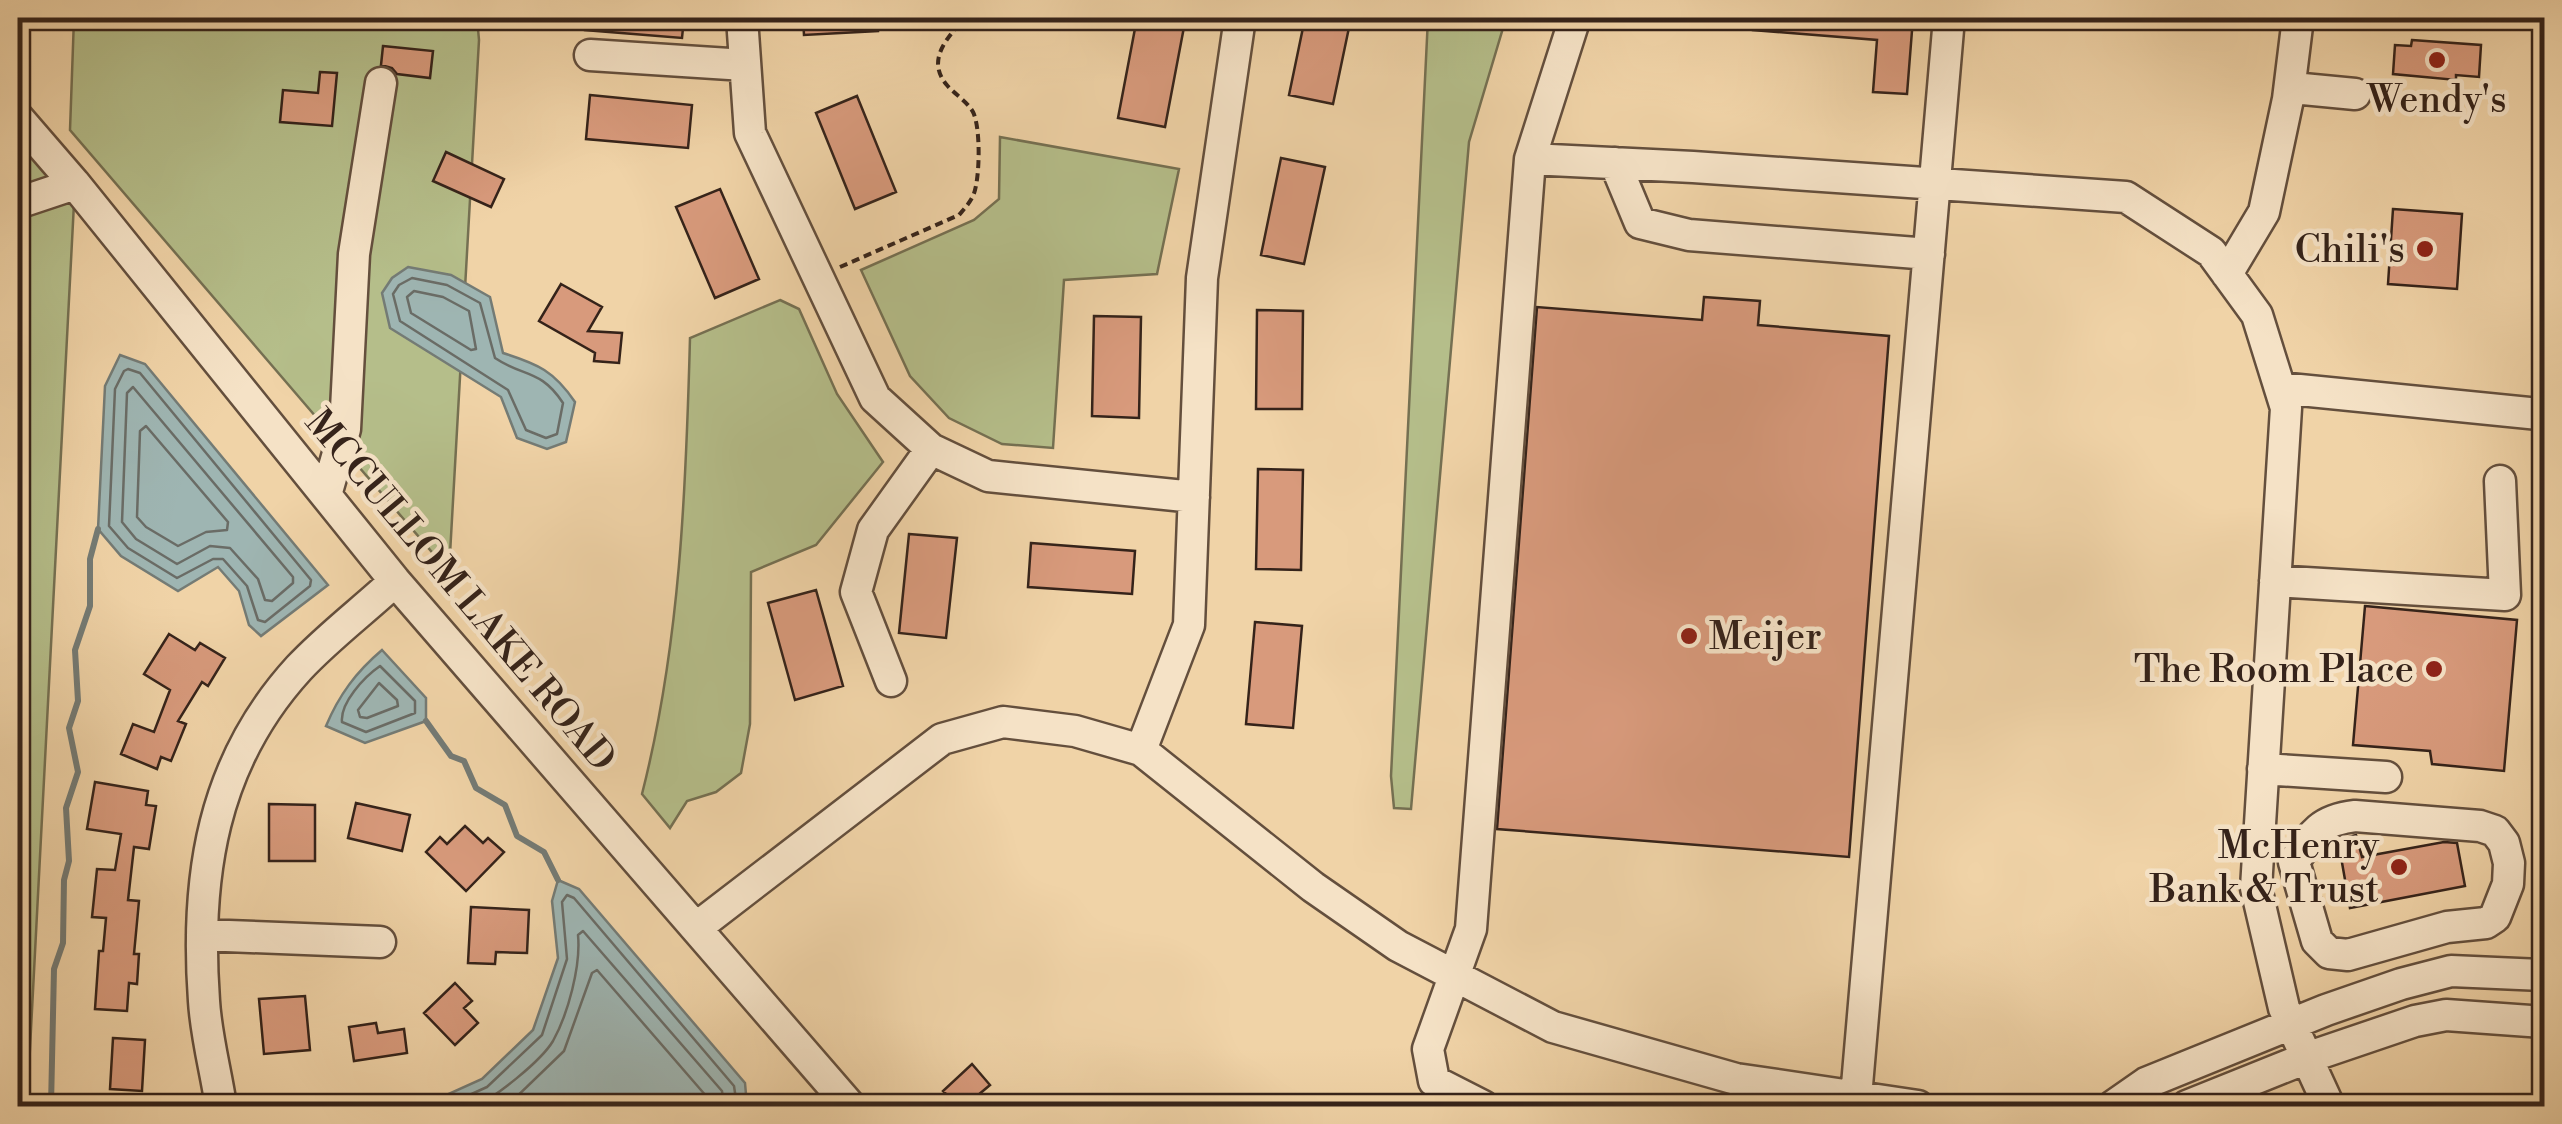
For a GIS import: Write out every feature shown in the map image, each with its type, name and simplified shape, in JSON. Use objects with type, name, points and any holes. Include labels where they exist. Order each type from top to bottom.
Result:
[{"type":"street","points":[[742,18],[750,133],[875,398],[931,450],[988,476],[1194,497]]},
{"type":"street","points":[[1141,750],[1190,625],[1202,278],[1240,18]]},
{"type":"street","points":[[1479,1106],[1434,1080],[1428,1048],[1471,929],[1530,160],[1575,18]]},
{"type":"street","points":[[1856,1097],[1949,18]]},
{"type":"street","points":[[2228,274],[2264,212],[2290,85],[2298,18]]},
{"type":"street","points":[[590,56],[745,65]]},
{"type":"street","points":[[326,495],[344,429],[354,254],[382,83]]},
{"type":"street","points":[[2290,85],[2303,90],[2356,94]]},
{"type":"street","name":"MCCULLOM LAKE ROAD","points":[[18,118],[396,582],[850,1106]]},
{"type":"street","points":[[1530,160],[1693,167],[2126,197],[2211,252],[2258,315],[2286,408],[2256,888],[2284,1008],[2329,1106]]},
{"type":"street","points":[[1615,163],[1640,223],[1689,235],[1929,254]]},
{"type":"street","points":[[18,202],[75,184]]},
{"type":"street","points":[[2280,388],[2543,415]]},
{"type":"street","points":[[891,681],[856,592],[873,530],[931,450]]},
{"type":"street","points":[[2275,581],[2505,595],[2500,482]]},
{"type":"street","points":[[220,1106],[204,1005],[202,934],[208,848],[228,779],[264,712],[300,667],[396,582]]},
{"type":"street","points":[[696,928],[942,739],[1003,722],[1075,731],[1141,750],[1314,887],[1398,946],[1553,1027],[1786,1097],[1856,1097],[1918,1106]]},
{"type":"street","points":[[2263,769],[2386,777]]},
{"type":"street","points":[[2356,816],[2480,826],[2494,832],[2504,844],[2508,884],[2496,916],[2486,923],[2446,927],[2338,956],[2317,941],[2294,862],[2310,838],[2336,818],[2356,816]]},
{"type":"street","points":[[2257,861],[2294,862]]},
{"type":"street","points":[[202,934],[380,942]]},
{"type":"street","points":[[2114,1106],[2146,1082],[2400,984],[2451,971],[2544,975]]},
{"type":"street","points":[[2187,1106],[2376,1033],[2446,1015],[2544,1022]]},
{"type":"path","points":[[818,276],[958,215],[971,201],[977,184],[978,126],[972,111],[944,81],[938,66],[942,45],[966,18]]},
{"type":"green space","points":[[74,18],[477,18],[479,40],[449,572],[70,130]]},
{"type":"green space","points":[[1428,18],[1506,18],[1469,142],[1411,809],[1394,808],[1391,776]]},
{"type":"green space","points":[[18,118],[75,184],[27,1106],[18,1106]]},
{"type":"green space","points":[[1000,137],[1179,169],[1157,274],[1064,280],[1053,448],[1002,444],[949,418],[910,376],[861,270],[974,220],[999,199]]},
{"type":"green space","points":[[780,300],[799,309],[837,394],[883,462],[816,545],[751,572],[750,724],[741,773],[716,792],[687,801],[670,828],[642,794],[665,681],[679,568],[690,338]]},
{"type":"water","points":[[408,267],[451,275],[490,297],[503,353],[544,370],[575,402],[566,442],[547,449],[517,438],[501,397],[390,328],[382,293],[392,278]]},
{"type":"water","points":[[120,355],[145,364],[328,585],[261,636],[249,625],[239,591],[218,567],[178,591],[121,556],[98,529],[105,386]]},
{"type":"water","points":[[382,650],[426,698],[426,721],[365,743],[326,726],[349,685]]},
{"type":"water","points":[[558,880],[579,889],[745,1083],[747,1106],[389,1106],[431,1102],[482,1079],[533,1030],[558,958],[552,901]]},
{"type":"building","points":[[585,18],[684,18],[682,38],[585,30]]},
{"type":"building","points":[[803,18],[878,18],[878,31],[804,35]]},
{"type":"building","points":[[1137,18],[1184,27],[1165,127],[1118,118]]},
{"type":"building","points":[[1305,18],[1351,18],[1333,104],[1289,95]]},
{"type":"building","points":[[1754,18],[1913,18],[1907,94],[1873,92],[1877,40],[1753,30]]},
{"type":"building","name":"Wendy's","points":[[2412,40],[2481,45],[2479,77],[2456,75],[2456,80],[2393,74],[2395,45],[2411,46]]},
{"type":"building","points":[[383,46],[433,51],[430,78],[397,74],[381,65]]},
{"type":"building","points":[[320,72],[337,73],[332,126],[280,122],[283,90],[318,93]]},
{"type":"building","points":[[590,95],[692,105],[688,148],[586,139]]},
{"type":"building","points":[[857,96],[896,192],[855,209],[816,113]]},
{"type":"building","points":[[446,152],[504,179],[491,207],[433,181]]},
{"type":"building","points":[[1281,158],[1325,167],[1304,264],[1261,255]]},
{"type":"building","points":[[720,189],[759,279],[715,298],[676,207]]},
{"type":"building","name":"Chili's","points":[[2393,209],[2462,214],[2457,289],[2388,284]]},
{"type":"building","points":[[561,284],[602,307],[588,331],[622,333],[619,363],[594,361],[595,353],[539,321]]},
{"type":"building","name":"Meijer","points":[[1704,297],[1760,301],[1758,325],[1889,336],[1849,857],[1497,829],[1537,307],[1702,320]]},
{"type":"building","points":[[1257,310],[1303,311],[1302,409],[1256,409]]},
{"type":"building","points":[[1094,316],[1141,317],[1139,418],[1092,416]]},
{"type":"building","points":[[1258,469],[1303,470],[1301,570],[1256,569]]},
{"type":"building","points":[[909,534],[957,538],[946,638],[899,633]]},
{"type":"building","points":[[1031,543],[1135,551],[1132,594],[1028,587]]},
{"type":"building","points":[[816,590],[843,686],[795,700],[768,603]]},
{"type":"building","points":[[2365,606],[2517,620],[2504,771],[2432,764],[2430,751],[2353,745]]},
{"type":"building","points":[[1255,622],[1302,626],[1293,728],[1246,724]]},
{"type":"building","points":[[169,634],[195,650],[200,643],[225,658],[208,686],[202,682],[178,721],[186,724],[171,761],[161,757],[157,769],[121,754],[133,724],[154,732],[170,690],[144,674]]},
{"type":"building","points":[[95,782],[148,791],[146,805],[156,806],[149,849],[134,847],[128,900],[139,901],[134,954],[139,954],[137,984],[129,983],[127,1011],[95,1009],[106,918],[92,917],[97,869],[115,870],[121,834],[87,829]]},
{"type":"building","points":[[356,803],[410,815],[402,851],[348,838]]},
{"type":"building","points":[[269,804],[315,805],[315,861],[269,861]]},
{"type":"building","points":[[465,826],[483,843],[488,838],[504,852],[466,891],[426,852],[440,837],[447,844]]},
{"type":"building","points":[[2356,835],[2362,857],[2457,843],[2465,886],[2350,908],[2338,840]]},
{"type":"building","points":[[471,907],[529,910],[527,953],[496,952],[495,964],[468,963]]},
{"type":"building","points":[[455,983],[472,1001],[464,1008],[478,1023],[455,1045],[424,1013]]},
{"type":"building","points":[[305,996],[310,1050],[264,1054],[259,999]]},
{"type":"building","points":[[376,1023],[378,1033],[404,1029],[407,1053],[354,1061],[349,1027]]},
{"type":"building","points":[[113,1038],[145,1040],[142,1091],[110,1089]]},
{"type":"building","points":[[972,1064],[990,1085],[965,1106],[958,1106],[943,1091]]},
{"type":"waterway","points":[[51,1106],[54,969],[63,943],[64,880],[69,861],[66,808],[78,772],[69,728],[78,701],[75,650],[90,606],[90,559],[98,529]]},
{"type":"waterway","points":[[426,721],[451,756],[464,761],[476,788],[505,805],[517,836],[544,852],[558,880]]},
{"type":"place","name":"Wendy's","points":[[2437,60]]},
{"type":"place","name":"Chili's","points":[[2425,249]]},
{"type":"place","name":"Meijer","points":[[1689,636]]},
{"type":"place","name":"The Room Place","points":[[2434,669]]},
{"type":"place","name":"McHenry Bank & Trust","points":[[2399,867]]}]
